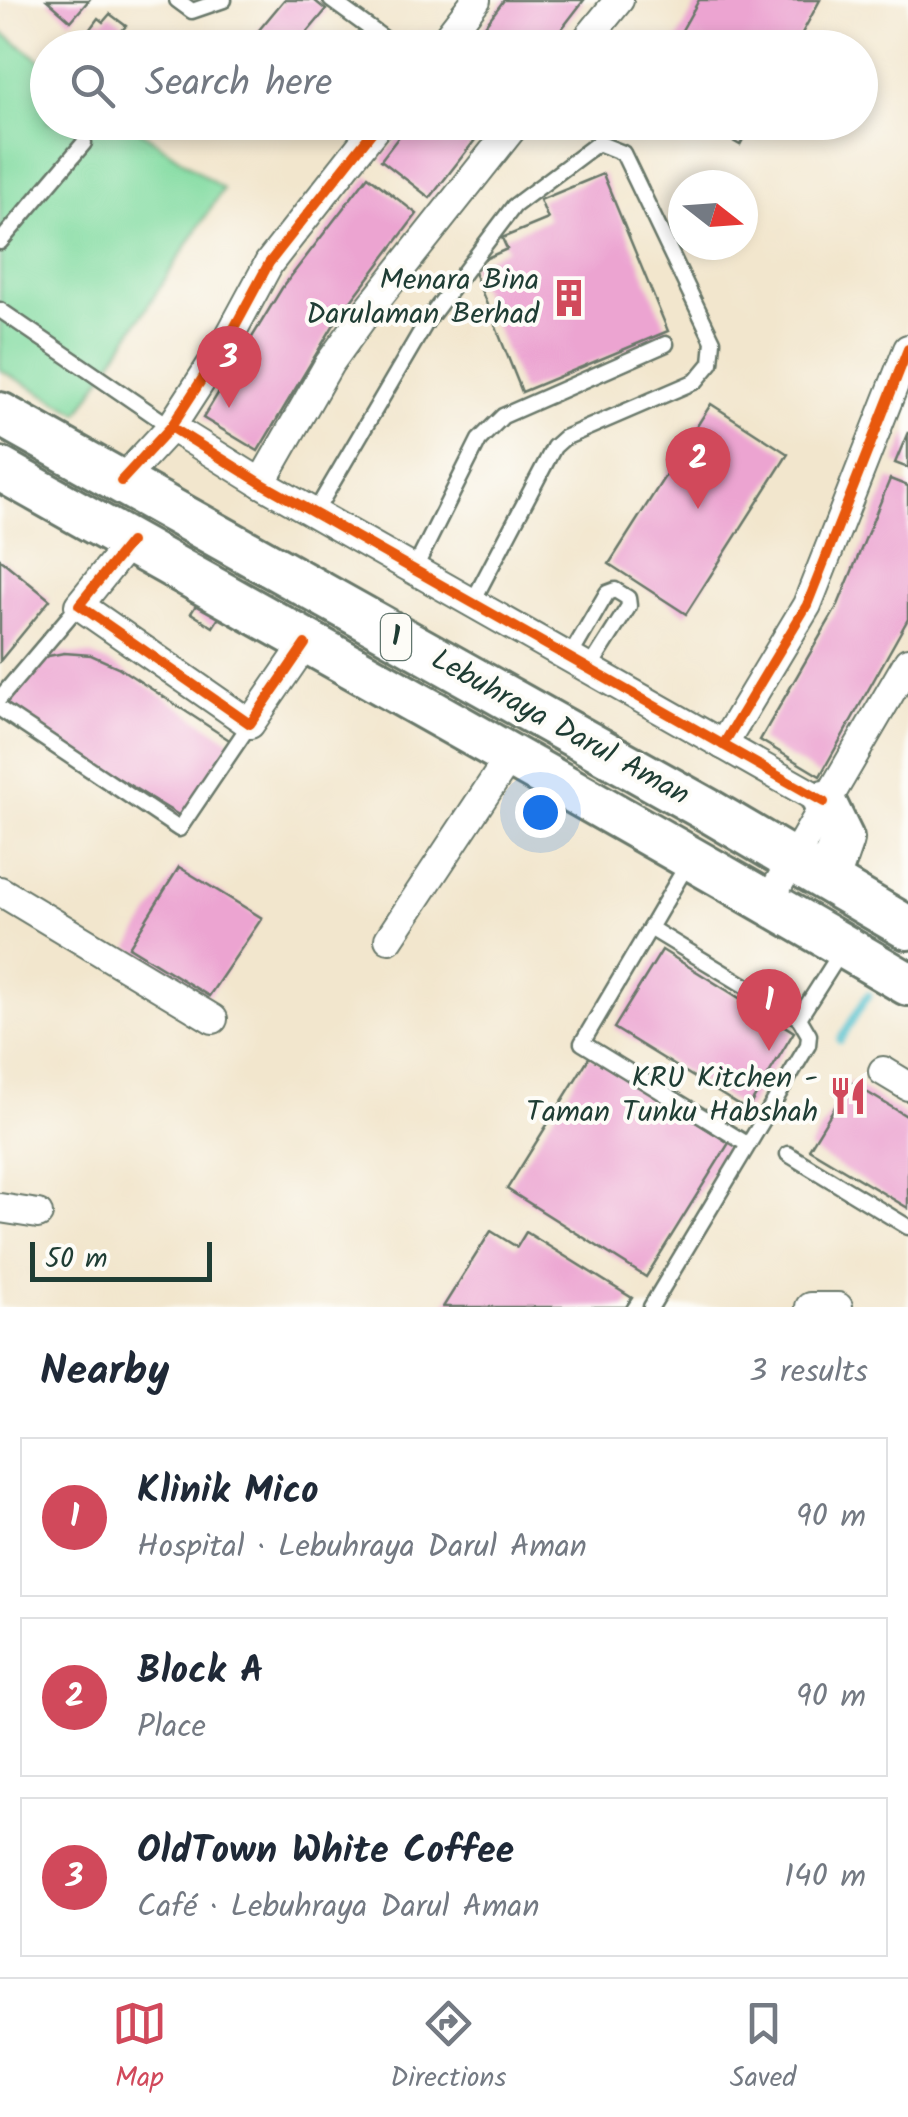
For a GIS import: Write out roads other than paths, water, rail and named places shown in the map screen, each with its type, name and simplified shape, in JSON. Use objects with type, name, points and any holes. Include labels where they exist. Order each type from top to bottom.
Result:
[{"type":"main road","name":"Lebuhraya Darul Aman","points":[[0,414],[908,928]]},
{"type":"main road","name":"Lebuhraya Darul Aman","points":[[0,469],[305,644],[692,856],[908,984]]},
{"type":"main road","points":[[810,870],[842,839],[824,802]]},
{"type":"street","points":[[453,30],[476,0]]},
{"type":"street","points":[[595,30],[619,0]]},
{"type":"street","points":[[121,481],[171,426],[228,339],[269,264],[366,140]]},
{"type":"street","points":[[260,483],[329,364],[504,140]]},
{"type":"street","points":[[723,745],[807,604],[908,349]]},
{"type":"street","points":[[171,426],[260,483],[824,802],[908,662]]},
{"type":"street","points":[[130,542],[78,605],[250,724],[305,644]]},
{"type":"street","points":[[389,939],[509,758]]},
{"type":"street","points":[[768,902],[810,870]]},
{"type":"street","points":[[0,891],[213,1018]]},
{"type":"street","points":[[883,1071],[908,1086]]},
{"type":"street","points":[[0,1208],[38,1214]]},
{"type":"street","points":[[810,1307],[838,1307]]},
{"type":"lane","points":[[176,0],[192,11],[224,0]]},
{"type":"lane","points":[[331,0],[372,30]]},
{"type":"lane","points":[[0,242],[84,142]]},
{"type":"lane","points":[[314,514],[428,322],[514,206],[598,143],[612,145],[623,153],[713,341],[711,363],[696,381],[554,447],[473,601]]},
{"type":"lane","points":[[0,310],[171,426]]},
{"type":"lane","points":[[414,570],[478,440],[490,426],[502,416],[666,344]]},
{"type":"lane","points":[[610,590],[630,602],[579,664],[610,590]]},
{"type":"lane","points":[[0,698],[78,605]]},
{"type":"lane","points":[[0,709],[179,829],[250,724]]},
{"type":"lane","points":[[692,856],[582,1043],[747,1144]]},
{"type":"lane","points":[[650,928],[799,1018],[809,1036],[808,1045],[650,1307]]},
{"type":"lane","points":[[799,1018],[844,947]]},
{"type":"lane","points":[[788,1154],[908,1227]]},
{"type":"waterway","points":[[840,1040],[868,995]]},
{"type":"place","name":"Menara Bina Darulaman Berhad","points":[[569,298]]},
{"type":"place","name":"OldTown White Coffee","points":[[229,408]]},
{"type":"place","name":"Block A","points":[[698,509]]},
{"type":"place","name":"Klinik Mico","points":[[769,1051]]},
{"type":"place","name":"KRU Kitchen - Taman Tunku Habshah","points":[[848,1096]]}]
